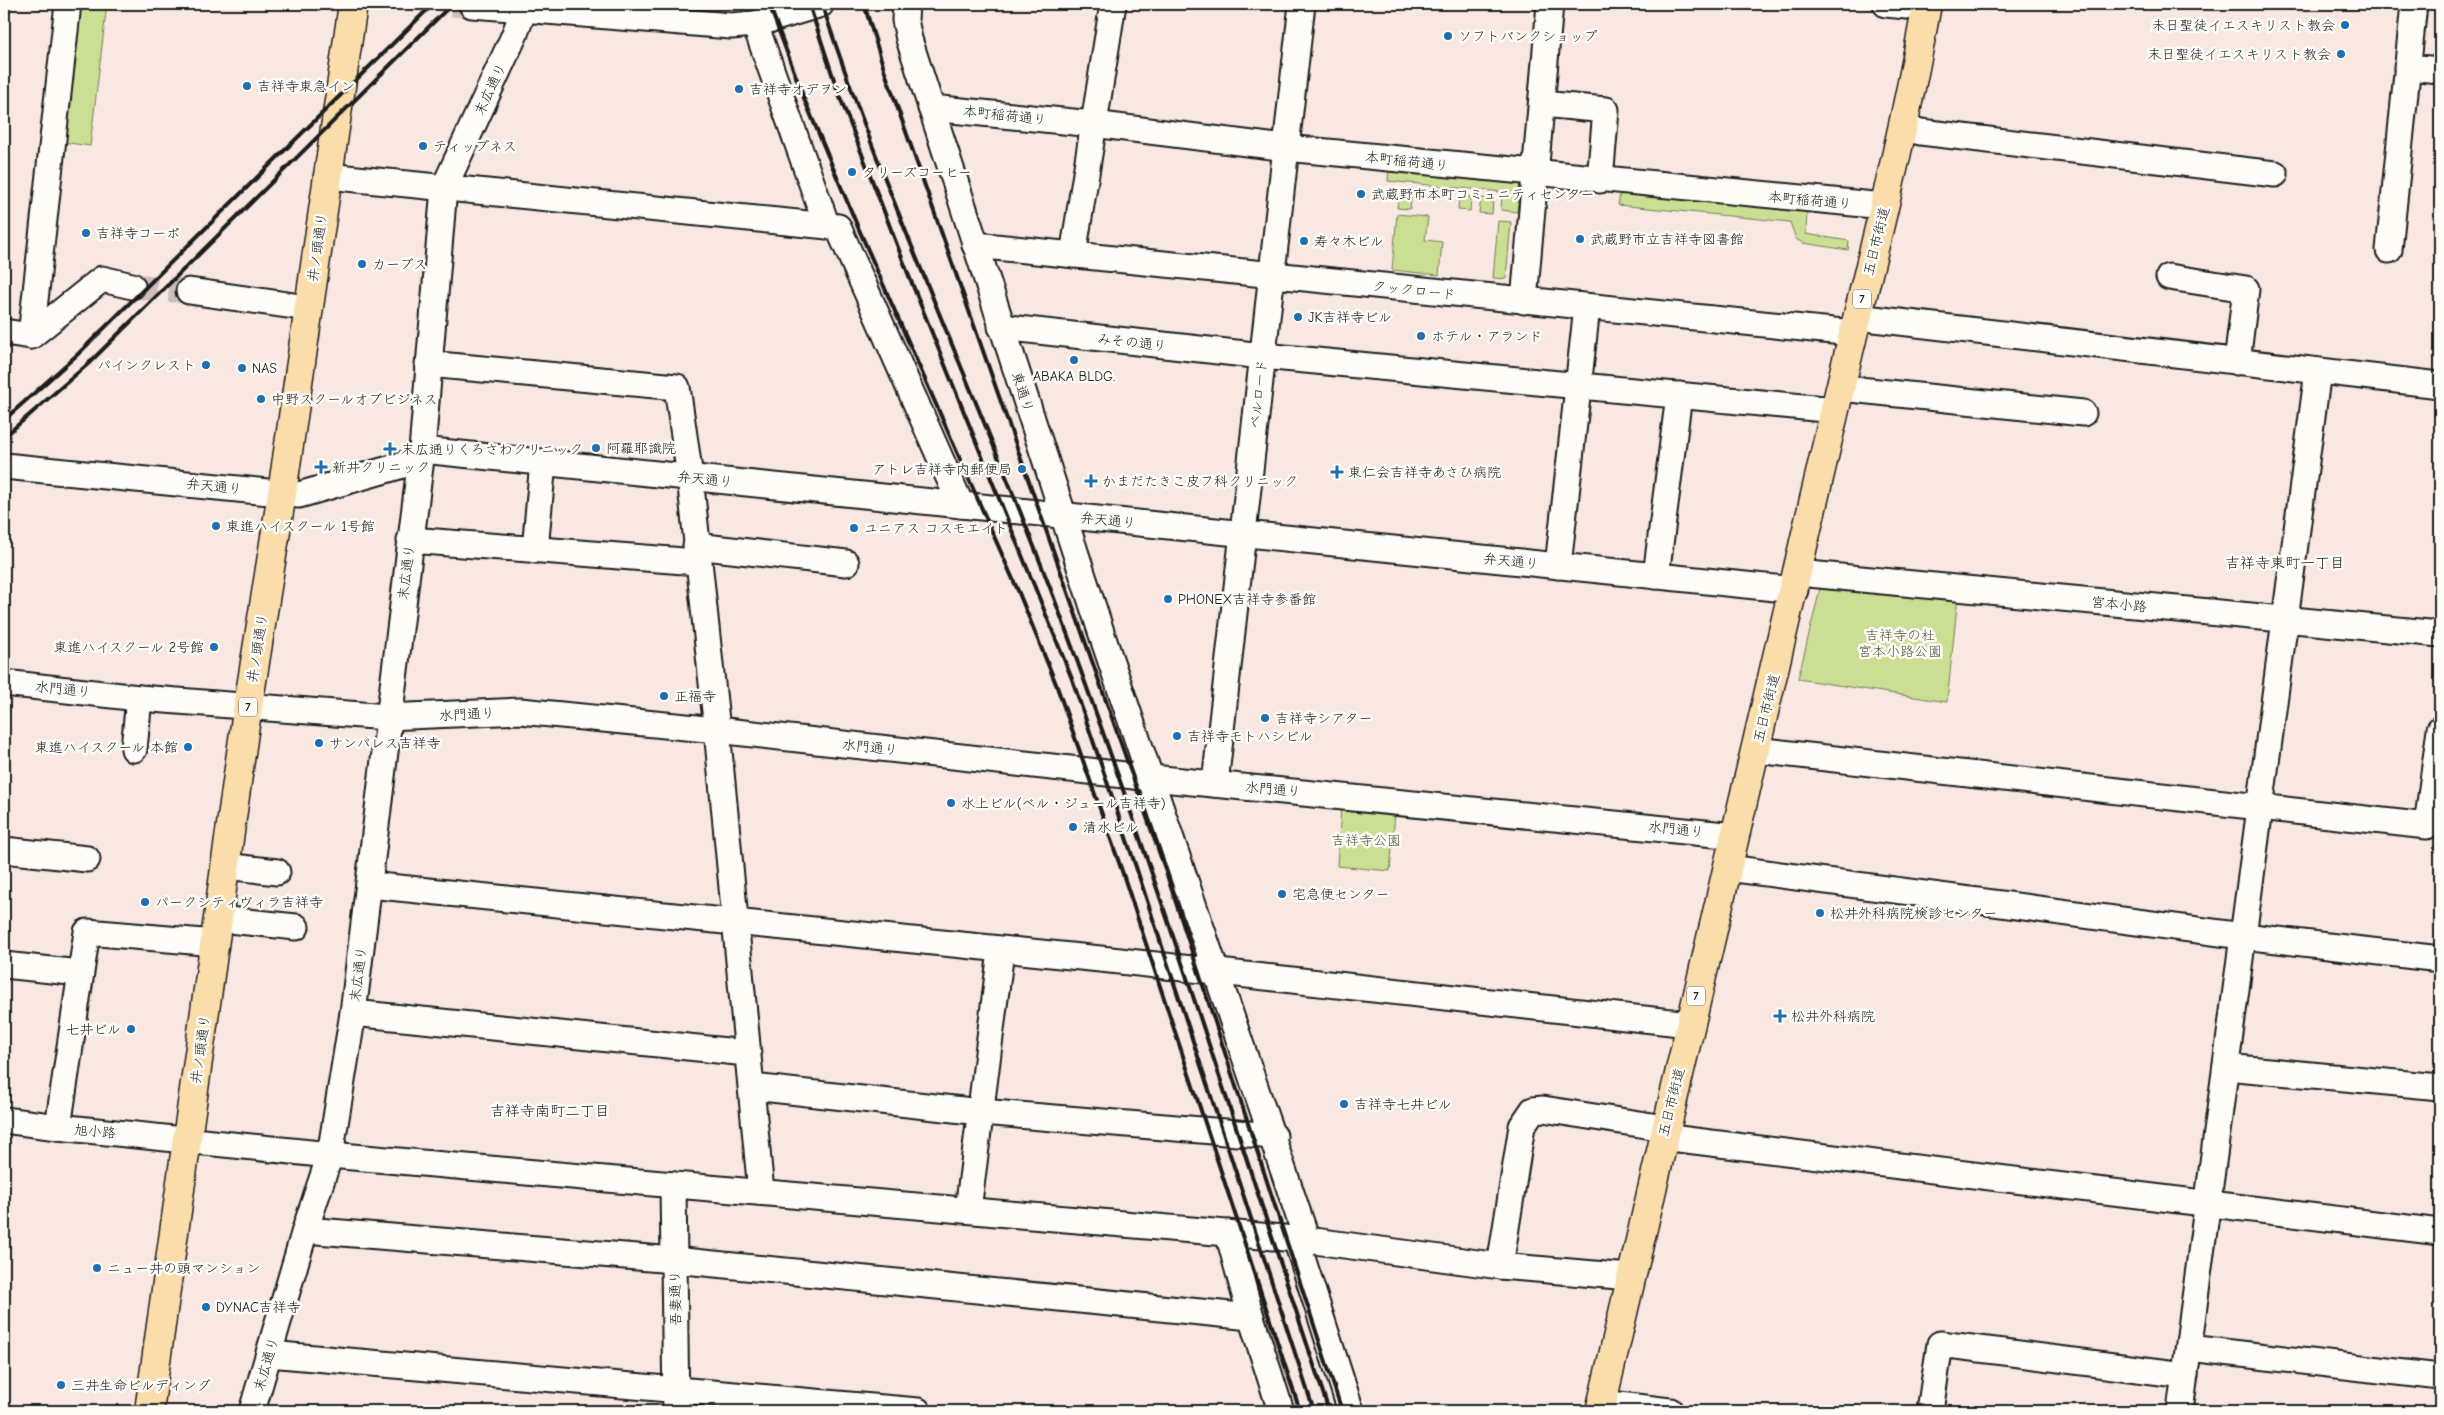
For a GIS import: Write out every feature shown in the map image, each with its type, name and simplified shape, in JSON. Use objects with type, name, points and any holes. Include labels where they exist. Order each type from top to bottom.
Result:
[{"type":"main road","name":"井ノ頭通り","points":[[149,1411],[248,706],[282,493],[353,4]]},
{"type":"main road","name":"五日市街道","points":[[1601,1407],[1689,1024],[1728,868],[1903,128],[1927,6]]},
{"type":"street","points":[[31,336],[68,4]]},
{"type":"street","points":[[472,5],[525,6],[731,26],[754,24],[821,4]]},
{"type":"street","name":"東通り","points":[[906,4],[905,20],[909,39],[974,245],[1105,644],[1274,1136],[1351,1411]]},
{"type":"street","points":[[1073,255],[1113,4]]},
{"type":"street","name":"ベルロード","points":[[1215,784],[1302,4]]},
{"type":"street","points":[[1524,301],[1550,4]]},
{"type":"street","points":[[1886,4],[1927,6]]},
{"type":"street","points":[[2389,250],[2414,4]]},
{"type":"street","name":"末広通り","points":[[252,1411],[305,1230],[330,1155],[353,1013],[387,717],[421,455],[444,188],[525,6]]},
{"type":"street","points":[[754,24],[827,226]]},
{"type":"street","points":[[2407,68],[2440,70]]},
{"type":"street","points":[[1542,104],[1606,110],[1600,180]]},
{"type":"street","name":"本町稲荷通り","points":[[931,108],[1093,124],[1286,148],[1536,174],[1884,206]]},
{"type":"street","points":[[1903,128],[1921,132],[2275,174]]},
{"type":"street","points":[[327,176],[838,228],[961,505]]},
{"type":"street","name":"クックロード","points":[[974,245],[1587,307],[1855,325],[2237,362],[2440,385]]},
{"type":"street","points":[[2169,277],[2246,289],[2237,362]]},
{"type":"street","points":[[4,332],[31,336],[102,279],[132,286]]},
{"type":"street","points":[[189,291],[308,308]]},
{"type":"street","points":[[1558,566],[1587,307]]},
{"type":"street","name":"みその通り","points":[[1001,327],[1263,356],[1679,395],[1838,399],[2083,413]]},
{"type":"street","points":[[428,364],[676,388],[690,477],[717,730],[761,1192]]},
{"type":"street","points":[[2180,1411],[2318,371]]},
{"type":"street","points":[[1656,576],[1679,395]]},
{"type":"street","name":"弁天通り","points":[[4,466],[299,494],[421,455],[543,462],[1656,576],[1796,582]]},
{"type":"street","points":[[535,550],[543,462]]},
{"type":"street","points":[[410,540],[535,550],[697,554],[846,563]]},
{"type":"street","name":"宮本小路","points":[[1796,582],[2440,634]]},
{"type":"street","name":"水門通り","points":[[4,683],[139,698],[387,717],[520,711],[717,730],[1152,778],[1735,836]]},
{"type":"street","points":[[134,749],[139,698]]},
{"type":"street","points":[[1756,750],[2427,826],[2440,729]]},
{"type":"street","points":[[4,850],[87,859]]},
{"type":"street","points":[[226,866],[277,872]]},
{"type":"street","points":[[1728,868],[2440,960]]},
{"type":"street","points":[[369,885],[1217,972],[1689,1024]]},
{"type":"street","points":[[58,1128],[87,932],[217,931],[296,927]]},
{"type":"street","points":[[968,1210],[982,1112],[1001,950]]},
{"type":"street","points":[[4,964],[80,974]]},
{"type":"street","points":[[353,1013],[747,1053]]},
{"type":"street","points":[[2226,1067],[2440,1086]]},
{"type":"street","points":[[752,1087],[982,1112],[1274,1136]]},
{"type":"street","points":[[1500,1266],[1522,1126],[1533,1110],[1543,1109],[1664,1132],[2208,1204],[2440,1232]]},
{"type":"street","name":"旭小路","points":[[4,1120],[58,1128],[330,1155],[1302,1240],[1500,1266],[1630,1277]]},
{"type":"street","name":"吾妻通り","points":[[674,1185],[676,1400]]},
{"type":"street","points":[[305,1230],[674,1260],[1251,1317]]},
{"type":"street","points":[[1228,1233],[1251,1317],[1281,1411]]},
{"type":"street","points":[[1930,1411],[1940,1344],[2185,1375]]},
{"type":"street","points":[[2189,1348],[2440,1377]]},
{"type":"street","points":[[269,1354],[676,1400],[918,1411]]},
{"type":"street","points":[[1601,1407],[1670,1411]]},
{"type":"green space","points":[[79,4],[107,4],[90,146],[62,142]]},
{"type":"green space","points":[[1389,168],[1520,182],[1517,212],[1501,210],[1502,192],[1388,181]]},
{"type":"green space","points":[[1400,190],[1412,192],[1410,209],[1397,208]]},
{"type":"green space","points":[[1620,193],[1807,211],[1806,234],[1849,241],[1848,250],[1803,243],[1796,239],[1790,222],[1618,205]]},
{"type":"green space","points":[[1459,197],[1471,197],[1470,211],[1458,210]]},
{"type":"green space","points":[[1481,198],[1493,200],[1492,214],[1479,213]]},
{"type":"green space","points":[[1397,214],[1428,217],[1425,240],[1442,242],[1439,275],[1392,270]]},
{"type":"green space","points":[[1498,221],[1511,222],[1506,279],[1493,278]]},
{"type":"green space","name":"吉祥寺の杜 宮本小路公園","points":[[1821,585],[1958,596],[1947,702],[1798,679]]},
{"type":"green space","name":"吉祥寺公園","points":[[1341,808],[1395,813],[1390,871],[1337,866]]},
{"type":"tunnel","points":[[452,4],[472,5]]},
{"type":"tunnel","points":[[132,286],[189,291]]},
{"type":"railway","points":[[4,420],[78,354],[433,4]]},
{"type":"railway","points":[[4,437],[88,364],[452,4]]},
{"type":"railway","points":[[769,4],[805,101],[857,225],[1019,593],[1056,684],[1122,871],[1300,1411]]},
{"type":"railway","points":[[809,4],[838,92],[909,276],[1072,679],[1136,867],[1314,1411]]},
{"type":"railway","points":[[822,4],[876,156],[1057,606],[1129,806],[1197,1007],[1329,1411]]},
{"type":"railway","points":[[864,4],[885,72],[1163,863],[1342,1411]]},
{"type":"place","name":"未日聖徒イエスキリスト教会","points":[[2345,25]]},
{"type":"place","name":"ソフトバンクショップ","points":[[1448,36]]},
{"type":"place","name":"末日聖徒イエスキリスト教会","points":[[2341,54]]},
{"type":"place","name":"吉祥寺東急イン","points":[[247,86]]},
{"type":"place","name":"吉祥寺オデヲン","points":[[739,89]]},
{"type":"place","name":"ティップネス","points":[[423,146]]},
{"type":"place","name":"タリーズコーヒー","points":[[852,172]]},
{"type":"place","name":"武蔵野市本町コミュニティセンター","points":[[1361,194]]},
{"type":"place","name":"吉祥寺コーポ","points":[[86,233]]},
{"type":"place","name":"武蔵野市立吉祥寺図書館","points":[[1580,239]]},
{"type":"place","name":"寿々木ビル","points":[[1304,241]]},
{"type":"place","name":"カーブス","points":[[362,264]]},
{"type":"place","name":"JK吉祥寺ビル","points":[[1298,317]]},
{"type":"place","name":"ホテル・アランド","points":[[1421,336]]},
{"type":"place","name":"ABAKA BLDG.","points":[[1074,360]]},
{"type":"place","name":"パインクレスト","points":[[206,365]]},
{"type":"place","name":"NAS","points":[[242,368]]},
{"type":"place","name":"中野スクールオブビジネス","points":[[261,399]]},
{"type":"place","name":"阿羅耶識院","points":[[596,448]]},
{"type":"place","name":"末広通りくろさわクリニック","points":[[390,449]]},
{"type":"place","name":"新井クリニック","points":[[321,467]]},
{"type":"place","name":"アトレ吉祥寺内郵便局","points":[[1022,469]]},
{"type":"place","name":"東仁会吉祥寺あさひ病院","points":[[1337,472]]},
{"type":"place","name":"かまだたきこ皮フ科クリニック","points":[[1091,481]]},
{"type":"place","name":"東進ハイスクール 1号館","points":[[216,526]]},
{"type":"place","name":"ユニアス コスモエイト","points":[[854,528]]},
{"type":"place","name":"PHONEX吉祥寺参番館","points":[[1168,599]]},
{"type":"place","name":"東進ハイスクール 2号館","points":[[214,647]]},
{"type":"place","name":"正福寺","points":[[664,696]]},
{"type":"place","name":"吉祥寺シアター","points":[[1265,718]]},
{"type":"place","name":"吉祥寺モトハシビル","points":[[1177,736]]},
{"type":"place","name":"サンパレス吉祥寺","points":[[319,743]]},
{"type":"place","name":"東進ハイスクール 本館","points":[[188,747]]},
{"type":"place","name":"水上ビル(ベル・ジュール吉祥寺)","points":[[951,803]]},
{"type":"place","name":"清水ビル","points":[[1073,827]]},
{"type":"place","name":"宅急便センター","points":[[1282,894]]},
{"type":"place","name":"パークシティヴィラ吉祥寺","points":[[145,902]]},
{"type":"place","name":"松井外科病院検診センター","points":[[1820,913]]},
{"type":"place","name":"松井外科病院","points":[[1780,1016]]},
{"type":"place","name":"七井ビル","points":[[131,1029]]},
{"type":"place","name":"吉祥寺七井ビル","points":[[1344,1104]]},
{"type":"place","name":"ニュー井の頭マンション","points":[[97,1268]]},
{"type":"place","name":"DYNAC吉祥寺","points":[[206,1307]]},
{"type":"place","name":"三井生命ビルディング","points":[[61,1385]]},
{"type":"district","name":"吉祥寺東町一丁目","points":[[2285,563]]},
{"type":"district","name":"吉祥寺南町二丁目","points":[[550,1111]]}]
